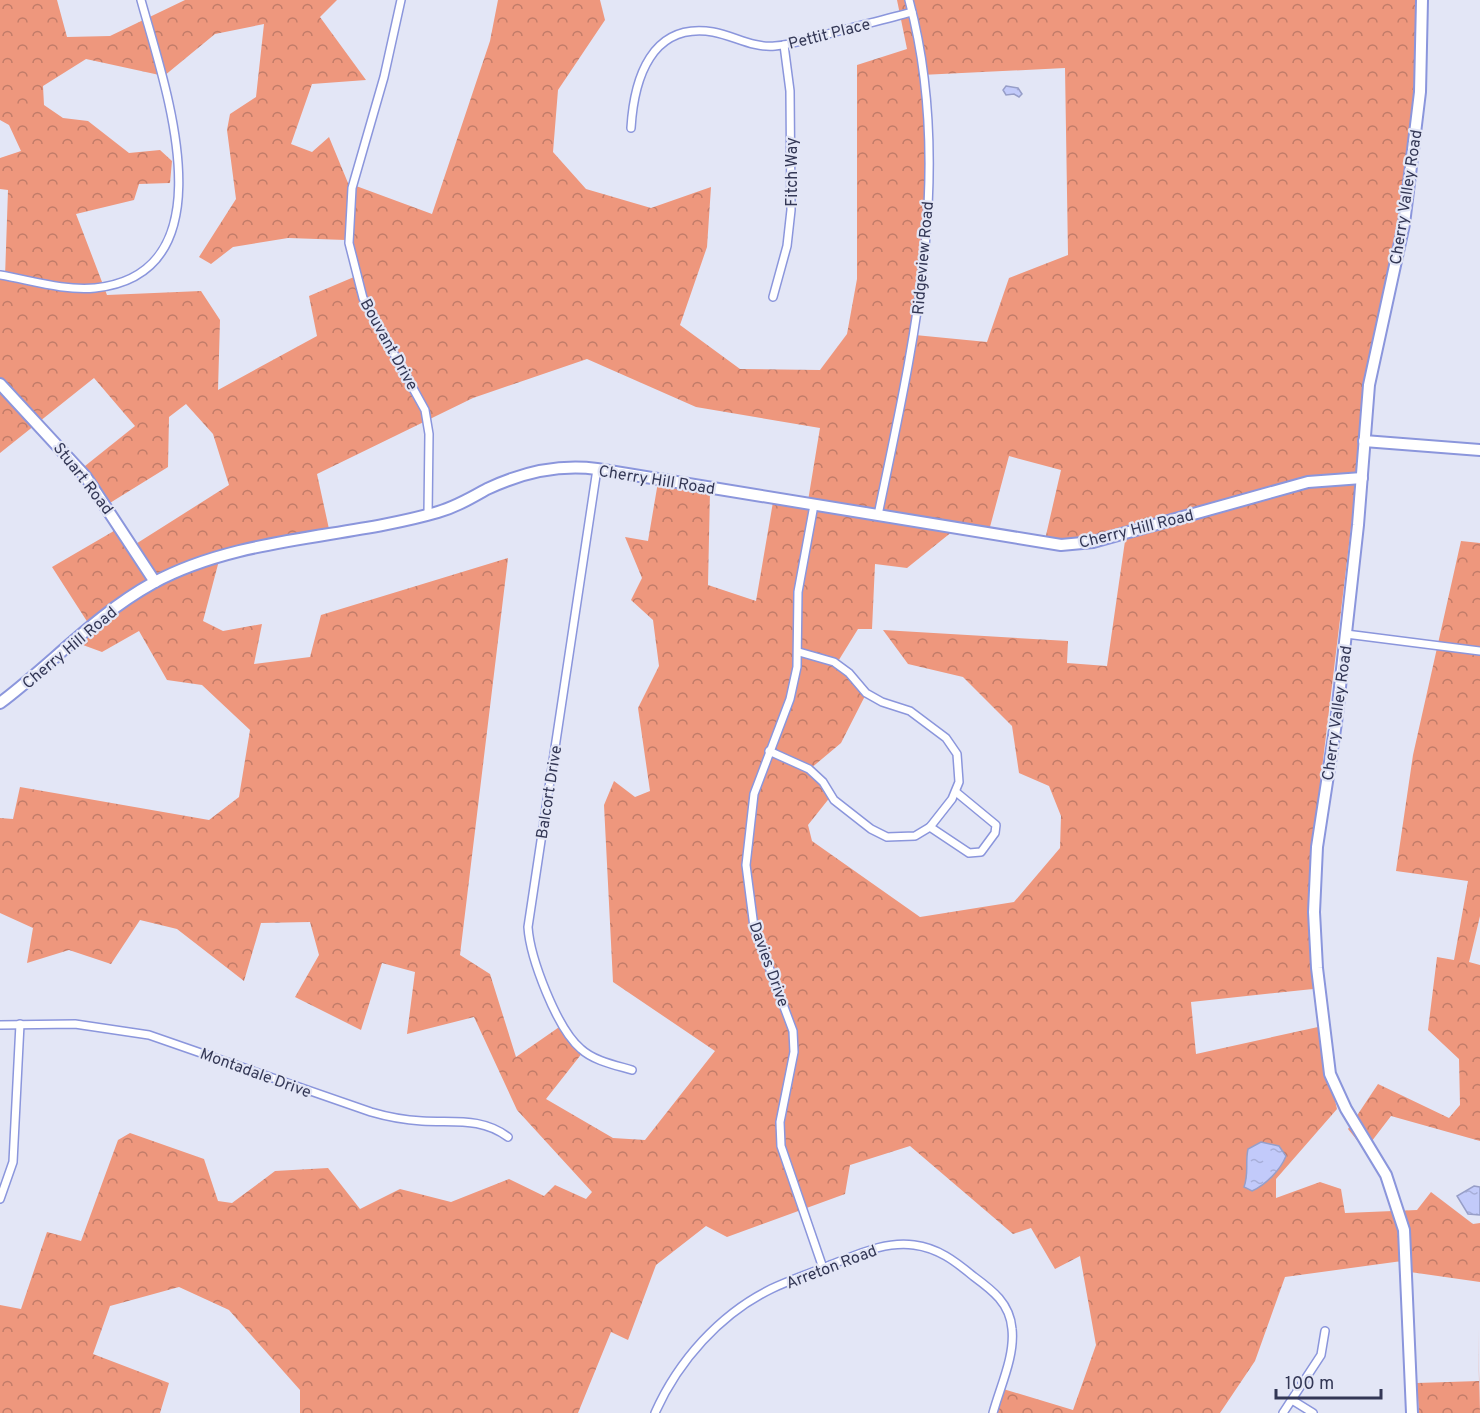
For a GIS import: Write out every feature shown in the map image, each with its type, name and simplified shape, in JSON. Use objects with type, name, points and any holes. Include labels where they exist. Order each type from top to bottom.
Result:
[{"type":"street","points":[[0,275],[71,287],[109,285],[142,269],[167,241],[178,211],[180,170],[161,74],[141,0]]},
{"type":"street","name":"Bouvant Drive","points":[[401,0],[384,77],[352,188],[349,243],[363,298],[425,410],[429,434],[428,515]]},
{"type":"street","name":"Ridgeview Road","points":[[878,515],[914,335],[923,269],[930,124],[924,69],[909,0]]},
{"type":"street","name":"Cherry Valley Road","points":[[1412,1413],[1406,1254],[1401,1218],[1386,1175],[1346,1109],[1333,1082],[1326,1055],[1314,912],[1317,846],[1346,634],[1371,372],[1404,224],[1420,92],[1422,0]]},
{"type":"street","name":"Pettit Place","points":[[631,128],[635,93],[643,67],[657,49],[672,38],[702,31],[759,46],[784,45],[912,12]]},
{"type":"street","name":"Fitch Way","points":[[773,297],[787,246],[791,210],[790,91],[784,45]]},
{"type":"street","name":"Stuart Road","points":[[0,384],[86,477],[155,582]]},
{"type":"street","points":[[1364,441],[1480,450]]},
{"type":"street","name":"Cherry Hill Road","points":[[0,703],[92,624],[155,582],[237,551],[408,521],[462,504],[506,481],[537,471],[569,467],[597,469],[1045,543],[1076,544],[1308,482],[1362,478]]},
{"type":"street","name":"Balcort Drive","points":[[597,469],[528,927],[535,965],[575,1044],[590,1056],[632,1070]]},
{"type":"street","name":"Davies Drive","points":[[814,505],[800,587],[799,652],[790,699],[769,751],[749,818],[747,884],[761,950],[793,1031],[794,1052],[780,1122],[781,1146],[823,1268]]},
{"type":"street","points":[[1346,634],[1480,651]]},
{"type":"street","points":[[769,751],[809,769],[823,782],[834,800],[879,834],[905,838],[930,827],[956,792],[960,765],[957,754],[946,738],[910,711],[882,702],[866,693],[843,667],[799,652]]},
{"type":"street","points":[[930,827],[969,854],[981,852],[995,833],[996,825],[956,792]]},
{"type":"street","points":[[0,1199],[13,1162],[20,1024]]},
{"type":"street","name":"Montadale Drive","points":[[0,1025],[75,1024],[149,1035],[371,1112],[407,1120],[473,1121],[496,1129],[508,1137]]},
{"type":"street","name":"Arreton Road","points":[[655,1413],[680,1368],[719,1325],[771,1289],[874,1248],[914,1245],[950,1257],[993,1290],[1006,1307],[1013,1336],[993,1413]]},
{"type":"street","points":[[1283,1413],[1322,1355],[1325,1331]]},
{"type":"street","points":[[1292,1400],[1312,1413]]},
{"type":"green space","points":[[0,0],[57,0],[67,37],[110,36],[185,0],[337,0],[320,17],[366,80],[312,84],[291,144],[312,152],[329,137],[348,183],[432,214],[490,41],[498,0],[600,0],[605,20],[558,90],[553,152],[586,189],[651,208],[711,187],[707,247],[680,325],[740,369],[820,370],[847,334],[857,279],[857,65],[907,49],[897,0],[1422,0],[1413,160],[1361,445],[1317,810],[1313,989],[1191,1002],[1196,1054],[1318,1027],[1337,1109],[1276,1179],[1276,1198],[1320,1182],[1341,1189],[1345,1213],[1417,1210],[1431,1192],[1473,1224],[1480,1223],[1480,1282],[1403,1271],[1402,1261],[1285,1277],[1255,1361],[1220,1413],[990,1413],[1000,1388],[1073,1410],[1096,1345],[1080,1256],[1055,1269],[1031,1228],[1013,1234],[910,1146],[850,1165],[845,1194],[727,1237],[706,1226],[656,1265],[628,1340],[611,1332],[578,1413],[300,1413],[300,1390],[229,1310],[179,1287],[110,1306],[93,1354],[169,1383],[160,1413],[0,1413],[0,1305],[21,1309],[47,1232],[81,1241],[118,1140],[130,1133],[204,1159],[218,1201],[232,1203],[275,1171],[328,1168],[360,1209],[400,1189],[451,1202],[509,1179],[544,1196],[555,1185],[586,1199],[592,1192],[517,1110],[474,1017],[407,1034],[415,972],[382,963],[361,1030],[295,997],[319,955],[310,922],[261,923],[244,981],[177,929],[140,920],[111,964],[69,950],[27,963],[33,928],[0,913],[0,818],[13,819],[20,787],[209,820],[239,797],[250,730],[202,685],[167,680],[139,631],[102,652],[72,641],[90,626],[52,567],[119,528],[131,547],[229,485],[213,434],[186,404],[169,417],[168,467],[105,506],[80,470],[135,426],[94,378],[0,453],[0,278],[5,277],[8,190],[0,189],[0,158],[21,151],[9,125],[0,120]],"holes":[[[264,24],[256,97],[230,114],[227,130],[236,199],[199,257],[211,264],[233,247],[288,238],[346,240],[354,277],[309,296],[317,336],[218,390],[220,320],[201,291],[107,295],[76,214],[134,200],[139,184],[170,183],[172,161],[160,150],[129,153],[88,121],[63,118],[44,105],[43,86],[86,59],[164,76],[215,34]],[[1065,68],[1068,255],[1009,278],[987,342],[915,335],[930,192],[921,75]],[[587,359],[696,407],[820,428],[807,507],[773,502],[756,601],[708,585],[710,491],[658,482],[648,541],[625,537],[642,578],[631,600],[653,620],[659,666],[638,708],[650,791],[635,797],[614,781],[604,805],[613,982],[715,1051],[645,1140],[613,1138],[546,1099],[583,1052],[565,1023],[516,1057],[490,974],[460,955],[508,558],[321,615],[310,657],[254,664],[262,624],[223,631],[203,621],[221,553],[329,529],[317,474],[473,398]],[[1009,456],[1061,470],[1044,544],[1126,534],[1107,666],[1067,663],[1068,641],[883,630],[908,664],[963,677],[1012,726],[1019,773],[1049,786],[1061,816],[1060,848],[1014,902],[920,917],[812,841],[808,825],[831,796],[810,769],[841,743],[866,694],[837,663],[858,629],[872,629],[875,564],[907,568],[953,531],[987,538]]]},
{"type":"green space","points":[[1461,541],[1480,543],[1480,916],[1469,962],[1480,965],[1480,1141],[1391,1116],[1365,1150],[1348,1129],[1378,1084],[1449,1118],[1460,1105],[1459,1059],[1428,1030],[1437,957],[1454,960],[1468,881],[1396,871],[1413,755]]},
{"type":"green space","points":[[1478,1328],[1480,1413],[1419,1413],[1417,1383],[1479,1381]]},
{"type":"water","points":[[1006,86],[1018,88],[1022,94],[1019,97],[1014,94],[1006,95],[1003,90]]},
{"type":"water","points":[[1261,1142],[1279,1146],[1286,1156],[1272,1176],[1252,1191],[1244,1187],[1248,1149]]},
{"type":"water","points":[[1474,1186],[1480,1187],[1480,1215],[1468,1214],[1457,1196]]}]
